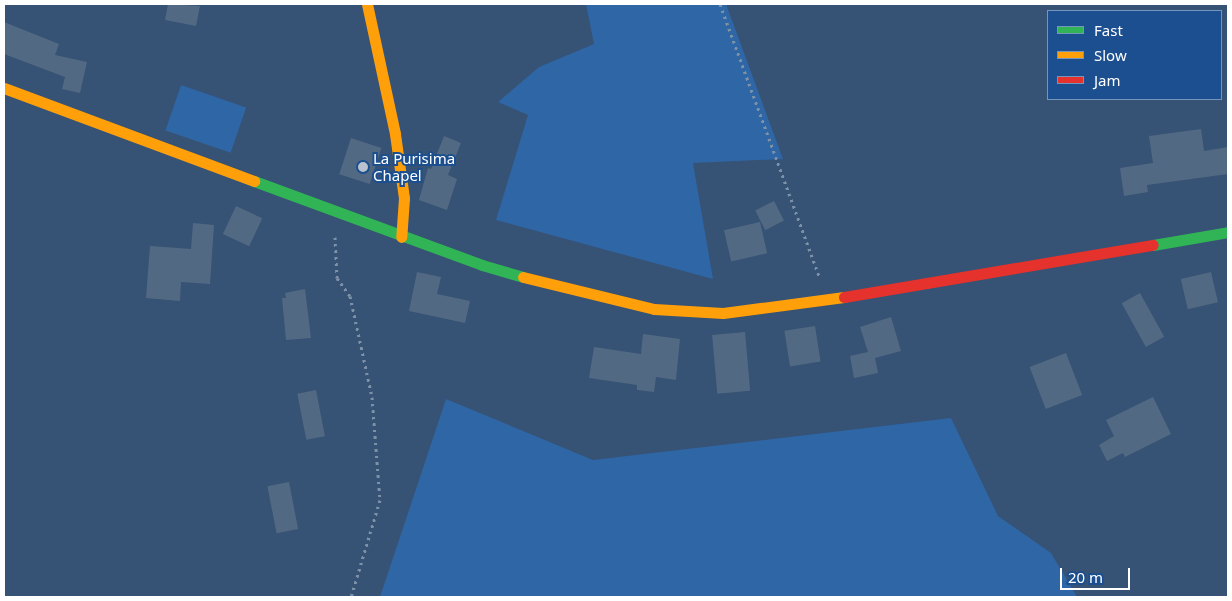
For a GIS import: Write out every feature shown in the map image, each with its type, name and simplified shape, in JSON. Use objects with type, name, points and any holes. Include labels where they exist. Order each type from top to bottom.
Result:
[{"type":"main road","points":[[367,4],[399,161],[404,198],[401,236]]},
{"type":"main road","points":[[4,88],[334,212],[482,265],[580,293],[654,309],[723,313],[828,299],[1228,232]]},
{"type":"path","points":[[720,4],[828,299]]},
{"type":"path","points":[[334,212],[337,278],[350,296],[372,397],[380,500],[351,597]]},
{"type":"shaded area","points":[[586,4],[726,4],[783,159],[693,163],[713,279],[496,220],[528,115],[498,102],[539,67],[594,44]]},
{"type":"shaded area","points":[[181,85],[246,107],[231,153],[165,130]]},
{"type":"shaded area","points":[[446,399],[593,460],[951,418],[998,516],[1051,553],[1077,597],[380,597]]},
{"type":"building","points":[[168,4],[200,6],[196,26],[165,20]]},
{"type":"building","points":[[4,22],[59,44],[55,55],[87,62],[80,93],[62,89],[65,77],[4,54]]},
{"type":"building","points":[[1201,129],[1204,151],[1228,147],[1228,174],[1147,185],[1148,192],[1124,196],[1120,168],[1153,163],[1149,136]]},
{"type":"building","points":[[444,136],[461,143],[448,175],[457,179],[447,210],[419,200],[428,168],[431,169]]},
{"type":"building","points":[[351,138],[381,148],[370,184],[339,174]]},
{"type":"building","points":[[774,201],[784,221],[765,230],[755,211]]},
{"type":"building","points":[[236,206],[262,218],[249,246],[223,234]]},
{"type":"building","points":[[760,222],[767,253],[731,262],[724,230]]},
{"type":"building","points":[[193,223],[214,225],[210,284],[181,282],[180,301],[146,298],[150,246],[191,249]]},
{"type":"building","points":[[417,272],[441,277],[437,294],[470,301],[465,323],[409,311]]},
{"type":"building","points":[[1211,272],[1218,302],[1188,309],[1181,279]]},
{"type":"building","points":[[305,289],[311,338],[286,340],[282,298],[286,298],[285,293]]},
{"type":"building","points":[[1140,293],[1164,337],[1146,347],[1122,303]]},
{"type":"building","points":[[891,317],[901,351],[875,358],[878,373],[854,378],[850,356],[868,352],[860,327]]},
{"type":"building","points":[[815,326],[821,362],[790,366],[784,331]]},
{"type":"building","points":[[745,332],[750,391],[717,394],[712,335]]},
{"type":"building","points":[[643,334],[680,339],[676,380],[656,377],[654,392],[637,390],[637,385],[589,378],[594,347],[641,354]]},
{"type":"building","points":[[1066,353],[1082,395],[1046,409],[1030,367]]},
{"type":"building","points":[[316,390],[325,436],[306,440],[297,394]]},
{"type":"building","points":[[1153,397],[1171,434],[1125,457],[1123,453],[1107,461],[1099,445],[1114,436],[1106,420]]},
{"type":"building","points":[[289,482],[298,529],[277,533],[267,486]]},
{"type":"traffic: fast","points":[[254,181],[482,265],[523,277]]},
{"type":"traffic: fast","points":[[1153,245],[1228,232]]},
{"type":"traffic: slow","points":[[367,4],[395,134],[404,198],[401,237]]},
{"type":"traffic: slow","points":[[4,88],[254,181]]},
{"type":"traffic: slow","points":[[523,277],[654,309],[723,313],[844,297]]},
{"type":"traffic: jam","points":[[844,297],[1153,245]]},
{"type":"place","name":"La Purisima Chapel","points":[[363,167]]}]
